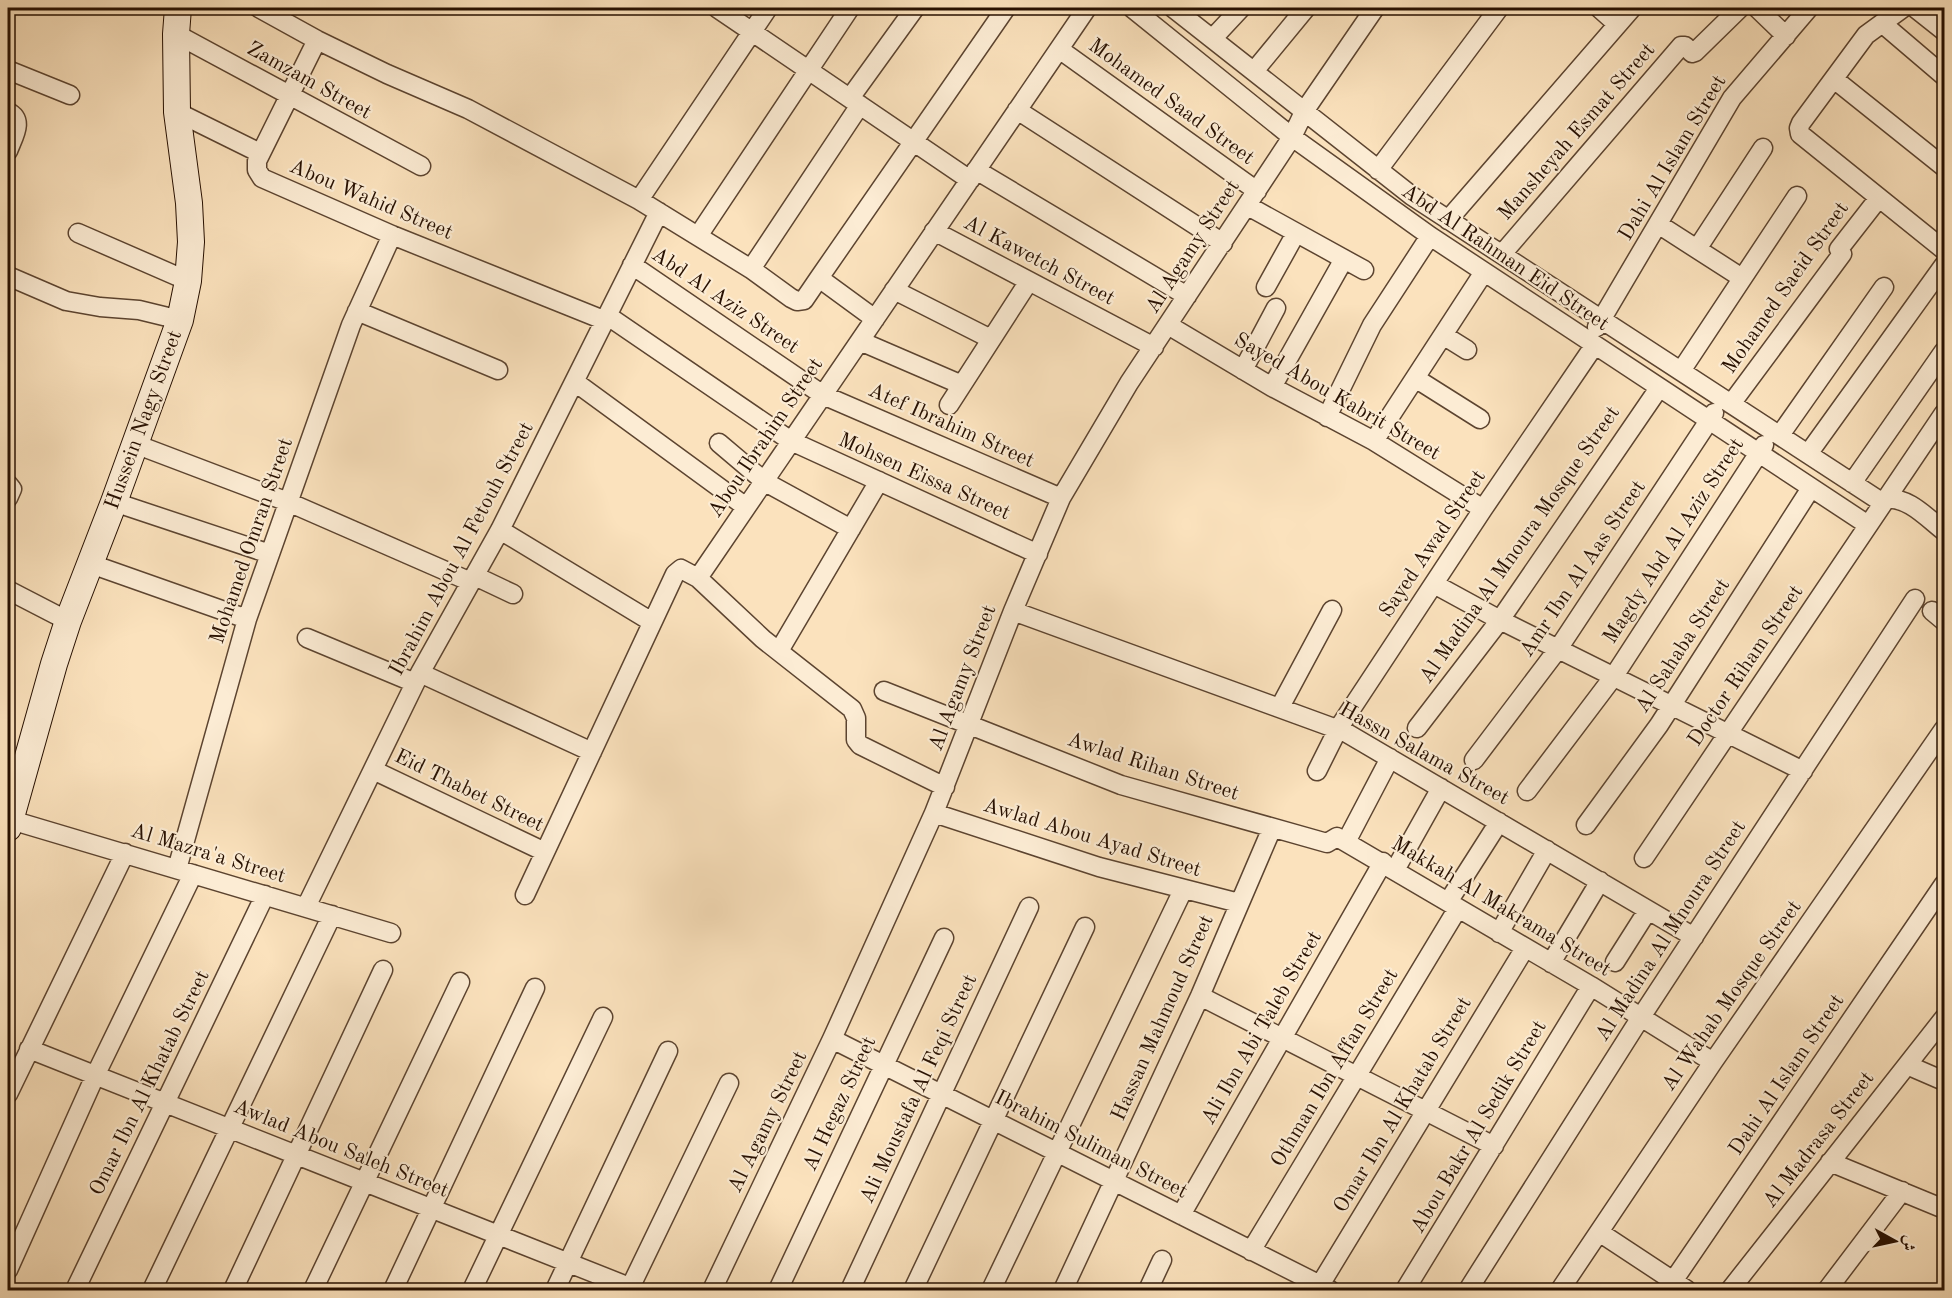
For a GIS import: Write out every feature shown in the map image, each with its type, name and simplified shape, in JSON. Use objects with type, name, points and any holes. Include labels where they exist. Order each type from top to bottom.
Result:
[{"type":"street","name":"Hussein Nagy Street","points":[[9,824],[54,664],[180,320],[188,282],[191,242],[189,203],[177,112],[178,8]]},
{"type":"street","points":[[259,8],[317,40],[387,74],[468,109],[639,200],[751,269],[797,301],[804,300],[1006,8]]},
{"type":"street","points":[[717,8],[915,142],[1187,296]]},
{"type":"street","points":[[639,200],[768,8]]},
{"type":"street","points":[[698,236],[807,69],[850,8]]},
{"type":"street","points":[[751,269],[915,8]]},
{"type":"street","name":"Abou Ibrahim Street","points":[[698,578],[1087,8]]},
{"type":"street","name":"Abd Al Rahman Eid Street","points":[[1132,8],[1292,137],[1430,236],[1868,525]]},
{"type":"street","name":"Abd Al Rahman Eid Street","points":[[1173,8],[1255,70],[1378,170],[1448,220],[1852,483],[1884,501],[1899,499],[1906,502],[1944,531]]},
{"type":"street","points":[[1213,38],[1241,8]]},
{"type":"street","points":[[1255,70],[1306,8]]},
{"type":"street","points":[[1312,8],[1318,8]]},
{"type":"street","name":"Al Agamy Street","points":[[712,1290],[832,1039],[934,813],[1013,611],[1061,498],[1105,421],[1292,137],[1305,110],[1375,8]]},
{"type":"street","points":[[1378,170],[1499,8]]},
{"type":"street","points":[[1599,8],[1617,24]]},
{"type":"street","points":[[1448,220],[1632,8]]},
{"type":"street","name":"Mansheyah Esmat Street","points":[[1502,254],[1681,46],[1692,53],[1695,52],[1740,8]]},
{"type":"street","points":[[1757,8],[1786,36]]},
{"type":"street","name":"Dahi Al Islam Street","points":[[1591,344],[1602,319],[1732,98],[1809,8]]},
{"type":"street","points":[[1808,454],[1944,252],[1800,134],[1801,123],[1866,35],[1903,8]]},
{"type":"street","points":[[1915,8],[1944,31]]},
{"type":"street","points":[[1883,24],[1944,76]]},
{"type":"street","name":"Zamzam Street","points":[[176,34],[421,166]]},
{"type":"street","points":[[177,112],[260,153],[317,40]]},
{"type":"street","name":"Mohamed Saad Street","points":[[1059,49],[1296,233],[1364,270]]},
{"type":"street","points":[[8,70],[70,95]]},
{"type":"street","points":[[1834,79],[1944,167]]},
{"type":"street","points":[[1017,110],[1223,243]]},
{"type":"street","points":[[8,112],[17,120],[8,151]]},
{"type":"street","points":[[1697,249],[1763,148]]},
{"type":"street","name":"Abou Wahid Street","points":[[260,153],[257,170],[262,178],[392,235],[607,318],[791,441]]},
{"type":"street","points":[[1681,371],[1797,196]]},
{"type":"street","name":"Mohamed Saeid Street","points":[[1728,401],[1842,254],[1839,249],[1878,199]]},
{"type":"street","name":"Ibrahim Abou Al Fetouh Street","points":[[306,907],[418,678],[500,530],[659,212]]},
{"type":"street","points":[[1658,224],[1742,278]]},
{"type":"street","name":"Al Kawetch Street","points":[[934,231],[1154,347]]},
{"type":"street","points":[[78,233],[188,282]]},
{"type":"street","points":[[1266,287],[1296,233]]},
{"type":"street","name":"Mohamed Omran Street","points":[[8,1270],[185,871],[247,619],[357,311],[392,235]]},
{"type":"street","points":[[1327,417],[1372,325],[1430,236]]},
{"type":"street","points":[[1272,387],[1344,259]]},
{"type":"street","name":"Abd Al Aziz Street","points":[[632,265],[823,395]]},
{"type":"street","points":[[1374,441],[1484,272]]},
{"type":"street","points":[[8,276],[66,300],[100,307],[139,310],[180,320]]},
{"type":"street","points":[[819,278],[874,319]]},
{"type":"street","points":[[949,405],[1029,281]]},
{"type":"street","name":"Magdy Abd Al Aziz Street","points":[[1527,791],[1614,676],[1759,454],[1884,287]]},
{"type":"street","points":[[894,290],[991,339]]},
{"type":"street","points":[[1243,370],[1276,308]]},
{"type":"street","points":[[357,311],[498,370]]},
{"type":"street","name":"Sayed Abou Kabrit Street","points":[[1168,325],[1272,387],[1374,441],[1483,509]]},
{"type":"street","points":[[1443,335],[1467,350]]},
{"type":"street","points":[[860,341],[962,385]]},
{"type":"street","name":"Sayed Awad Street","points":[[1317,771],[1338,729],[1591,344]]},
{"type":"street","points":[[1852,483],[1944,351]]},
{"type":"street","points":[[1415,378],[1480,419]]},
{"type":"street","points":[[575,382],[746,507]]},
{"type":"street","name":"Al Madina Al Mnoura Mosque Street","points":[[1417,728],[1500,620],[1659,388]]},
{"type":"street","name":"Atef Ibrahim Street","points":[[823,395],[1061,498]]},
{"type":"street","name":"Amr Ibn Al Aas Street","points":[[1474,760],[1558,649],[1709,421],[1728,401]]},
{"type":"street","name":"Doctor Riham Street","points":[[1644,858],[1944,413]]},
{"type":"street","name":"Mohsen Eissa Street","points":[[791,441],[1038,554]]},
{"type":"street","points":[[719,443],[765,482],[851,529]]},
{"type":"street","points":[[135,444],[288,502],[513,594]]},
{"type":"street","points":[[779,651],[879,481]]},
{"type":"street","points":[[8,484],[12,489],[8,498]]},
{"type":"street","name":"Al Sahaba Street","points":[[1586,825],[1672,705],[1811,488]]},
{"type":"street","points":[[114,502],[270,554]]},
{"type":"street","points":[[500,530],[652,622]]},
{"type":"street","points":[[91,564],[247,619]]},
{"type":"street","points":[[525,895],[678,570],[685,569],[698,578],[763,639],[852,709],[856,718],[856,740],[860,744],[945,787]]},
{"type":"street","points":[[1434,584],[1500,620],[1803,771]]},
{"type":"street","points":[[8,590],[69,621]]},
{"type":"street","name":"Al Madina Al Mnoura Street","points":[[1468,1290],[1641,1017],[1916,599]]},
{"type":"street","points":[[1280,708],[1332,610]]},
{"type":"street","name":"Hassn Salama Street","points":[[1013,611],[1338,729],[1694,937]]},
{"type":"street","points":[[307,638],[418,678],[592,752]]},
{"type":"street","name":"Awlad Rihan Street","points":[[884,691],[1121,785],[1327,843],[1335,837],[1346,842]]},
{"type":"street","name":"Al Wahab Mosque Street","points":[[1560,1290],[1713,1062],[1944,729]]},
{"type":"street","points":[[1346,842],[1390,758]]},
{"type":"street","name":"Eid Thabet Street","points":[[373,770],[545,852]]},
{"type":"street","name":"Ali Ibn Abi Taleb Street","points":[[1181,1215],[1282,1038],[1389,866],[1441,788]]},
{"type":"street","name":"Awlad Abou Ayad Street","points":[[934,813],[1047,851],[1183,890],[1239,903]]},
{"type":"street","points":[[1453,905],[1499,822]]},
{"type":"street","name":"Al Mazra'a Street","points":[[9,824],[125,853],[392,933]]},
{"type":"street","name":"Hassan Mahmoud Street","points":[[1063,1290],[1200,996],[1272,828]]},
{"type":"street","name":"Makkah Al Makrama Street","points":[[1346,842],[1591,986],[1713,1062]]},
{"type":"street","points":[[1500,933],[1547,850]]},
{"type":"street","points":[[8,1094],[14,1065],[29,1049],[125,853]]},
{"type":"street","points":[[1551,963],[1600,881]]},
{"type":"street","name":"Dahi Al Islam Street","points":[[1675,1287],[1944,885]]},
{"type":"street","points":[[991,1290],[1183,890]]},
{"type":"street","name":"Omar Ibn Al Khatab Street","points":[[75,1290],[265,895]]},
{"type":"street","name":"Othman Ibn Affan Street","points":[[1251,1251],[1357,1076],[1453,905]]},
{"type":"street","name":"Ali Moustafa Al Feqi Street","points":[[850,1290],[1029,907]]},
{"type":"street","points":[[1615,962],[1648,910]]},
{"type":"street","points":[[152,1290],[332,915]]},
{"type":"street","points":[[914,1290],[1085,927]]},
{"type":"street","name":"Al Hegaz Street","points":[[778,1290],[944,938]]},
{"type":"street","name":"Omar Ibn Al Khatab Street","points":[[1325,1288],[1426,1111],[1525,948]]},
{"type":"street","points":[[233,1290],[383,970]]},
{"type":"street","points":[[313,1290],[460,982]]},
{"type":"street","name":"Abou Bakr Al Sedik Street","points":[[1405,1290],[1591,986]]},
{"type":"street","points":[[393,1290],[535,988]]},
{"type":"street","points":[[1200,996],[1494,1146]]},
{"type":"street","points":[[472,1290],[603,1017]]},
{"type":"street","name":"Al Madrasa Street","points":[[1730,1290],[1944,1018]]},
{"type":"street","name":"Ibrahim Suliman Street","points":[[832,1039],[1325,1288]]},
{"type":"street","name":"Awlad Abou Saleh Street","points":[[29,1049],[632,1290]]},
{"type":"street","points":[[555,1290],[668,1051]]},
{"type":"street","points":[[1907,1065],[1944,1081]]},
{"type":"street","points":[[632,1290],[729,1083]]},
{"type":"street","points":[[1830,1162],[1944,1209]]},
{"type":"street","points":[[1827,1290],[1902,1191]]},
{"type":"street","points":[[1599,1232],[1675,1287]]},
{"type":"street","points":[[1148,1290],[1162,1260]]}]
